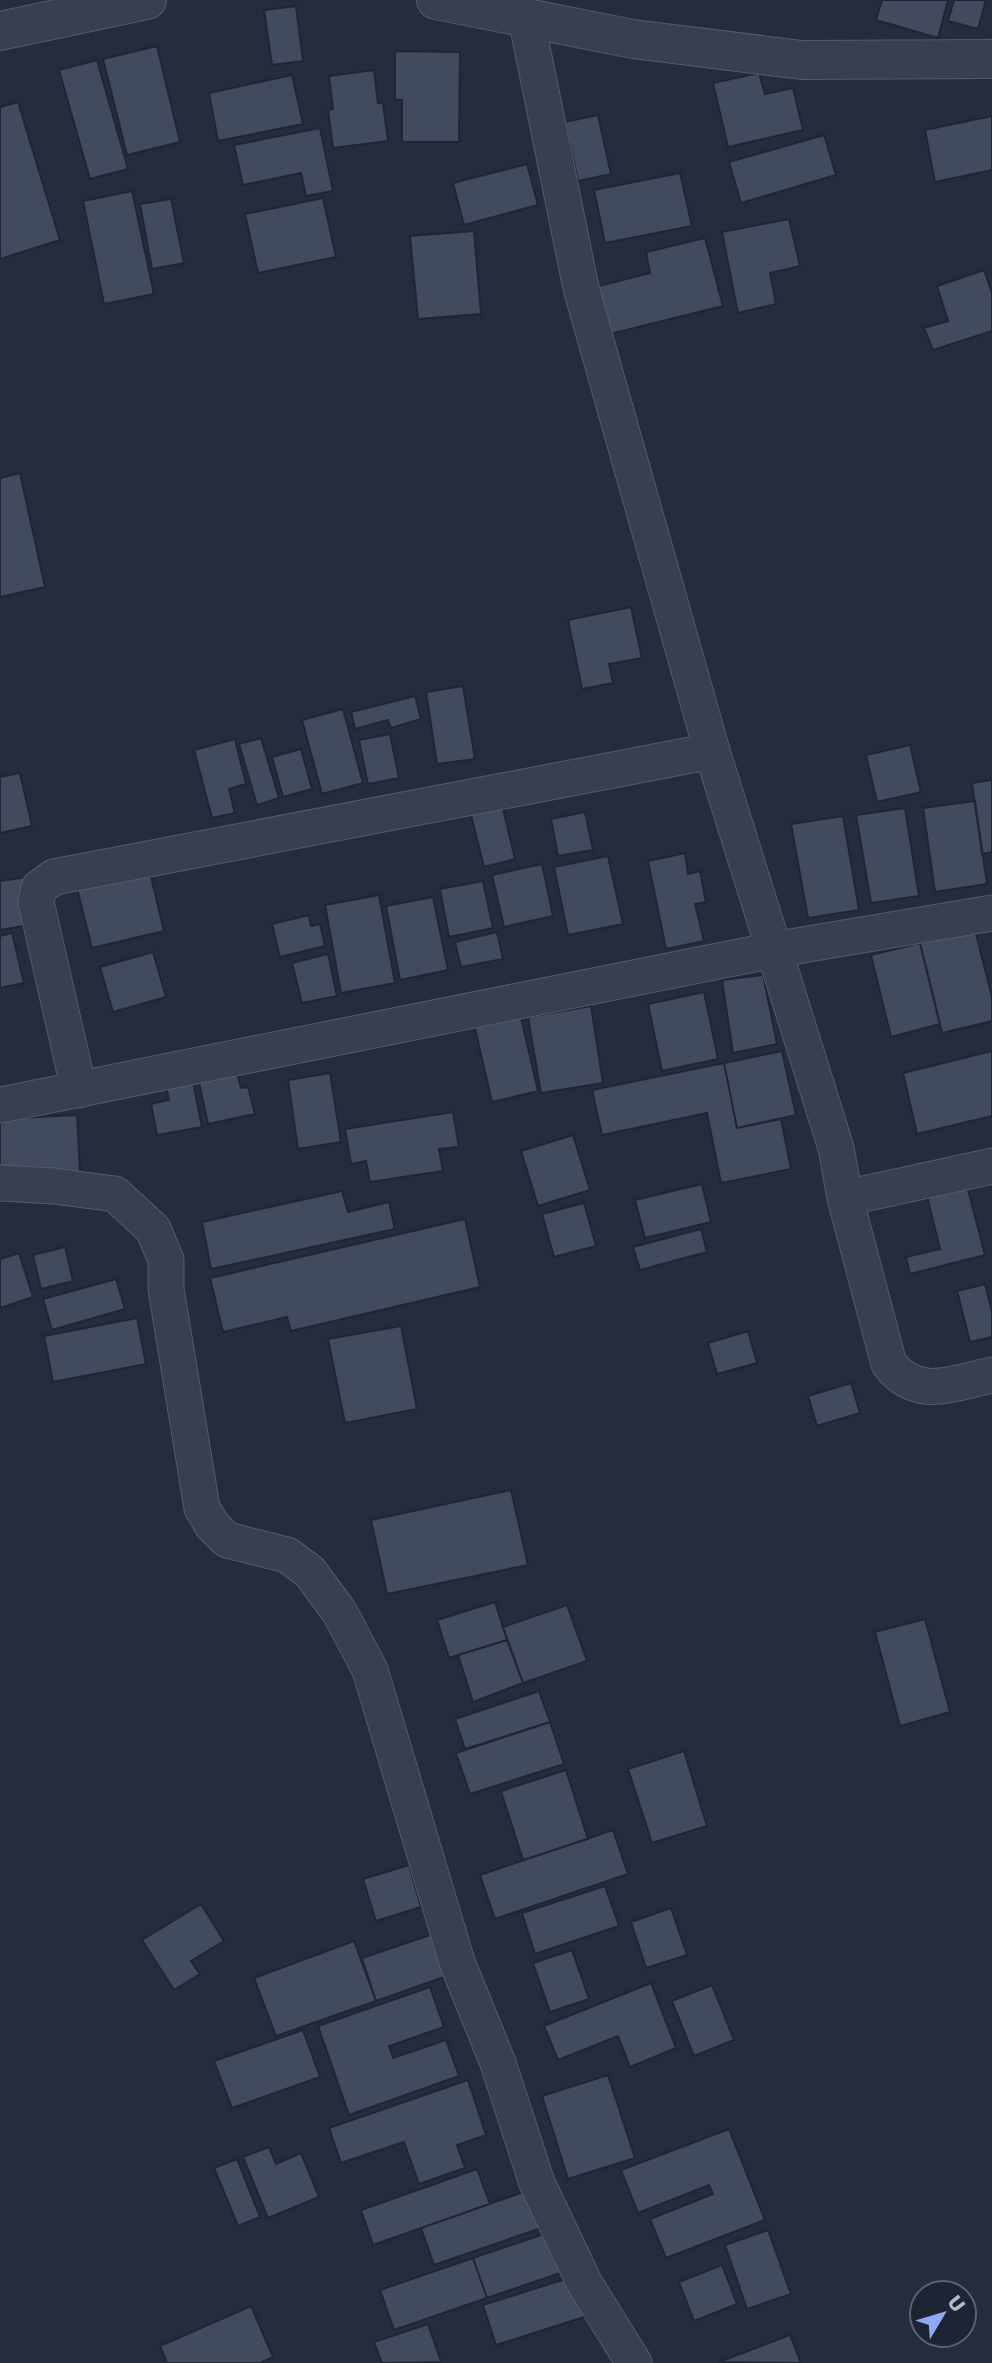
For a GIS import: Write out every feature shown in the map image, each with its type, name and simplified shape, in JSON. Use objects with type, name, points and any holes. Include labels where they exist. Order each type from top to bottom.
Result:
[{"type":"street","points":[[0,31],[147,0]]},
{"type":"street","points":[[436,0],[633,40],[802,60],[992,59]]},
{"type":"street","points":[[526,18],[581,288],[712,751],[836,1148],[845,1198],[889,1364],[905,1380],[926,1389],[992,1376]]},
{"type":"street","points":[[79,1090],[36,902],[39,888],[54,877],[712,751]]},
{"type":"street","points":[[0,1105],[773,950],[992,913]]},
{"type":"street","points":[[845,1198],[992,1166]]},
{"type":"street","points":[[0,1183],[54,1186],[115,1195],[153,1229],[166,1260],[168,1301],[202,1508],[212,1525],[227,1540],[287,1555],[310,1572],[340,1614],[370,1670],[457,1962],[498,2063],[537,2183],[585,2284],[634,2363]]},
{"type":"building","points":[[882,0],[948,0],[938,38],[876,20]]},
{"type":"building","points":[[954,0],[986,0],[978,29],[948,21]]},
{"type":"building","points":[[296,6],[303,61],[272,65],[264,10]]},
{"type":"building","points":[[157,46],[180,142],[127,155],[103,59]]},
{"type":"building","points":[[395,51],[460,52],[459,142],[402,142],[402,100],[395,100]]},
{"type":"building","points":[[97,60],[128,169],[90,179],[59,70]]},
{"type":"building","points":[[374,70],[378,103],[383,103],[388,141],[333,148],[328,110],[333,109],[329,76]]},
{"type":"building","points":[[759,73],[765,94],[793,88],[803,130],[728,147],[713,83]]},
{"type":"building","points":[[292,75],[303,124],[218,141],[209,93]]},
{"type":"building","points":[[18,102],[60,240],[0,259],[0,107]]},
{"type":"building","points":[[598,115],[611,174],[578,181],[565,122]]},
{"type":"building","points":[[992,116],[992,170],[935,182],[925,130]]},
{"type":"building","points":[[320,128],[333,191],[306,196],[301,173],[243,185],[234,145]]},
{"type":"building","points":[[824,135],[836,175],[741,203],[729,162]]},
{"type":"building","points":[[527,164],[538,205],[464,225],[453,183]]},
{"type":"building","points":[[680,173],[692,226],[605,243],[594,190]]},
{"type":"building","points":[[132,191],[154,294],[104,304],[83,201]]},
{"type":"building","points":[[323,198],[336,257],[258,273],[245,214]]},
{"type":"building","points":[[171,199],[184,263],[152,269],[140,204]]},
{"type":"building","points":[[789,219],[800,266],[770,273],[776,304],[738,313],[722,232]]},
{"type":"building","points":[[474,231],[481,314],[418,319],[410,236]]},
{"type":"building","points":[[705,238],[723,306],[606,335],[595,287],[650,273],[646,252]]},
{"type":"building","points":[[984,270],[992,293],[992,331],[933,350],[924,328],[948,321],[937,286]]},
{"type":"building","points":[[20,473],[45,587],[0,597],[0,478]]},
{"type":"building","points":[[631,607],[642,658],[609,664],[613,683],[582,689],[568,620]]},
{"type":"building","points":[[463,686],[475,759],[437,764],[426,692]]},
{"type":"building","points":[[415,696],[421,719],[391,728],[388,720],[355,729],[351,712]]},
{"type":"building","points":[[343,709],[363,783],[322,794],[302,720]]},
{"type":"building","points":[[390,734],[399,778],[368,784],[359,740]]},
{"type":"building","points":[[261,738],[279,798],[257,805],[239,744]]},
{"type":"building","points":[[235,739],[246,784],[229,789],[235,813],[212,818],[194,750]]},
{"type":"building","points":[[910,745],[921,792],[877,802],[866,755]]},
{"type":"building","points":[[301,749],[312,789],[283,797],[272,757]]},
{"type":"building","points":[[20,773],[32,826],[0,833],[0,777]]},
{"type":"building","points":[[992,780],[992,852],[982,854],[972,783]]},
{"type":"building","points":[[500,796],[515,859],[484,867],[468,803]]},
{"type":"building","points":[[975,801],[987,884],[935,892],[923,808]]},
{"type":"building","points":[[905,808],[919,896],[871,903],[856,815]]},
{"type":"building","points":[[585,812],[593,850],[558,856],[551,819]]},
{"type":"building","points":[[843,816],[859,910],[808,918],[791,824]]},
{"type":"building","points":[[685,853],[688,874],[700,871],[706,902],[695,904],[704,941],[666,949],[648,861]]},
{"type":"building","points":[[608,856],[623,924],[568,935],[554,867]]},
{"type":"building","points":[[542,864],[553,916],[504,927],[492,875]]},
{"type":"building","points":[[149,868],[164,931],[92,948],[76,885]]},
{"type":"building","points":[[27,877],[35,924],[0,930],[0,881]]},
{"type":"building","points":[[483,881],[493,928],[449,937],[440,889]]},
{"type":"building","points":[[379,895],[395,983],[341,993],[325,905]]},
{"type":"building","points":[[433,897],[448,970],[400,980],[386,906]]},
{"type":"building","points":[[309,915],[311,926],[320,924],[325,946],[280,957],[272,924]]},
{"type":"building","points":[[975,930],[992,997],[992,1021],[942,1033],[920,943]]},
{"type":"building","points":[[497,932],[503,959],[461,967],[455,942]]},
{"type":"building","points":[[12,933],[24,983],[0,988],[0,936]]},
{"type":"building","points":[[920,943],[940,1024],[891,1037],[871,955]]},
{"type":"building","points":[[153,952],[166,997],[113,1012],[100,967]]},
{"type":"building","points":[[328,954],[337,996],[302,1003],[292,963]]},
{"type":"building","points":[[763,975],[777,1044],[733,1053],[722,980]]},
{"type":"building","points":[[704,992],[718,1059],[662,1071],[648,1004]]},
{"type":"building","points":[[591,1006],[603,1083],[541,1093],[528,1017]]},
{"type":"building","points":[[520,1013],[538,1091],[492,1102],[474,1024]]},
{"type":"building","points":[[782,1051],[796,1115],[737,1128],[724,1063]]},
{"type":"building","points":[[992,1051],[992,1116],[917,1134],[903,1073]]},
{"type":"building","points":[[724,1063],[737,1128],[781,1119],[791,1169],[721,1183],[707,1113],[602,1135],[592,1090]]},
{"type":"building","points":[[236,1069],[241,1088],[248,1087],[255,1114],[208,1124],[198,1078]]},
{"type":"building","points":[[330,1073],[341,1142],[298,1149],[288,1080]]},
{"type":"building","points":[[193,1082],[202,1127],[157,1135],[151,1104],[169,1100],[166,1087]]},
{"type":"building","points":[[453,1112],[459,1147],[439,1149],[443,1171],[370,1182],[366,1161],[351,1164],[345,1129]]},
{"type":"building","points":[[77,1115],[80,1172],[0,1176],[0,1119]]},
{"type":"building","points":[[573,1135],[590,1190],[538,1206],[521,1151]]},
{"type":"building","points":[[702,1184],[711,1222],[645,1238],[635,1200]]},
{"type":"building","points":[[967,1186],[985,1255],[910,1274],[906,1257],[940,1249],[927,1196]]},
{"type":"building","points":[[342,1191],[348,1212],[389,1202],[395,1229],[211,1269],[202,1222]]},
{"type":"building","points":[[584,1203],[596,1246],[554,1257],[542,1214]]},
{"type":"building","points":[[465,1219],[480,1287],[291,1331],[287,1317],[223,1332],[210,1278]]},
{"type":"building","points":[[701,1229],[707,1252],[640,1270],[633,1247]]},
{"type":"building","points":[[65,1247],[73,1281],[41,1289],[33,1255]]},
{"type":"building","points":[[19,1253],[33,1297],[0,1308],[0,1259]]},
{"type":"building","points":[[116,1279],[125,1309],[52,1330],[43,1299]]},
{"type":"building","points":[[985,1284],[992,1312],[992,1337],[970,1342],[957,1291]]},
{"type":"building","points":[[137,1318],[146,1364],[53,1382],[44,1336]]},
{"type":"building","points":[[401,1326],[417,1409],[345,1423],[328,1339]]},
{"type":"building","points":[[748,1331],[757,1363],[717,1374],[708,1343]]},
{"type":"building","points":[[851,1383],[860,1413],[817,1426],[808,1396]]},
{"type":"building","points":[[511,1490],[528,1565],[387,1594],[371,1520]]},
{"type":"building","points":[[495,1602],[507,1640],[449,1658],[437,1620]]},
{"type":"building","points":[[567,1605],[587,1661],[523,1683],[503,1627]]},
{"type":"building","points":[[925,1619],[950,1712],[900,1726],[875,1632]]},
{"type":"building","points":[[507,1640],[523,1683],[473,1702],[458,1655]]},
{"type":"building","points":[[539,1691],[550,1722],[465,1749],[455,1719]]},
{"type":"building","points":[[550,1722],[564,1764],[470,1794],[456,1753]]},
{"type":"building","points":[[684,1751],[707,1826],[652,1843],[628,1769]]},
{"type":"building","points":[[566,1770],[588,1839],[523,1860],[501,1791]]},
{"type":"building","points":[[613,1830],[628,1874],[495,1919],[480,1875]]},
{"type":"building","points":[[409,1865],[421,1907],[376,1921],[363,1879]]},
{"type":"building","points":[[605,1886],[619,1926],[535,1954],[522,1913]]},
{"type":"building","points":[[201,1904],[224,1941],[191,1961],[200,1974],[174,1990],[142,1940]]},
{"type":"building","points":[[671,1908],[687,1955],[646,1968],[631,1922]]},
{"type":"building","points":[[433,1934],[447,1976],[376,2001],[362,1958]]},
{"type":"building","points":[[354,1941],[376,2001],[276,2036],[254,1978]]},
{"type":"building","points":[[572,1950],[589,1999],[550,2012],[533,1963]]},
{"type":"building","points":[[651,1983],[676,2048],[630,2067],[618,2036],[558,2060],[544,2026]]},
{"type":"building","points":[[712,1985],[734,2040],[694,2056],[672,2001]]},
{"type":"building","points":[[430,1987],[444,2027],[389,2046],[393,2058],[446,2040],[459,2076],[349,2115],[318,2026]]},
{"type":"building","points":[[303,2030],[320,2077],[232,2108],[214,2061]]},
{"type":"building","points":[[608,2075],[635,2158],[568,2179],[542,2096]]},
{"type":"building","points":[[468,2080],[486,2135],[457,2145],[465,2168],[419,2184],[404,2142],[341,2163],[329,2128]]},
{"type":"building","points":[[729,2129],[765,2220],[666,2258],[650,2219],[713,2194],[709,2185],[638,2213],[621,2170]]},
{"type":"building","points":[[269,2147],[276,2164],[301,2153],[319,2197],[268,2218],[243,2157]]},
{"type":"building","points":[[237,2159],[260,2217],[238,2226],[214,2168]]},
{"type":"building","points":[[477,2169],[490,2204],[373,2245],[361,2210]]},
{"type":"building","points":[[526,2191],[541,2228],[434,2265],[421,2228]]},
{"type":"building","points":[[556,2230],[569,2270],[487,2298],[473,2258]]},
{"type":"building","points":[[768,2230],[791,2294],[747,2309],[725,2245]]},
{"type":"building","points":[[473,2258],[487,2298],[394,2330],[380,2290]]},
{"type":"building","points":[[722,2265],[737,2304],[694,2321],[679,2282]]},
{"type":"building","points":[[572,2277],[584,2317],[496,2345],[483,2305]]},
{"type":"building","points":[[251,2306],[273,2357],[260,2363],[167,2363],[160,2346]]},
{"type":"building","points":[[428,2324],[441,2362],[382,2363],[374,2342]]},
{"type":"building","points":[[790,2335],[801,2363],[719,2362]]}]
